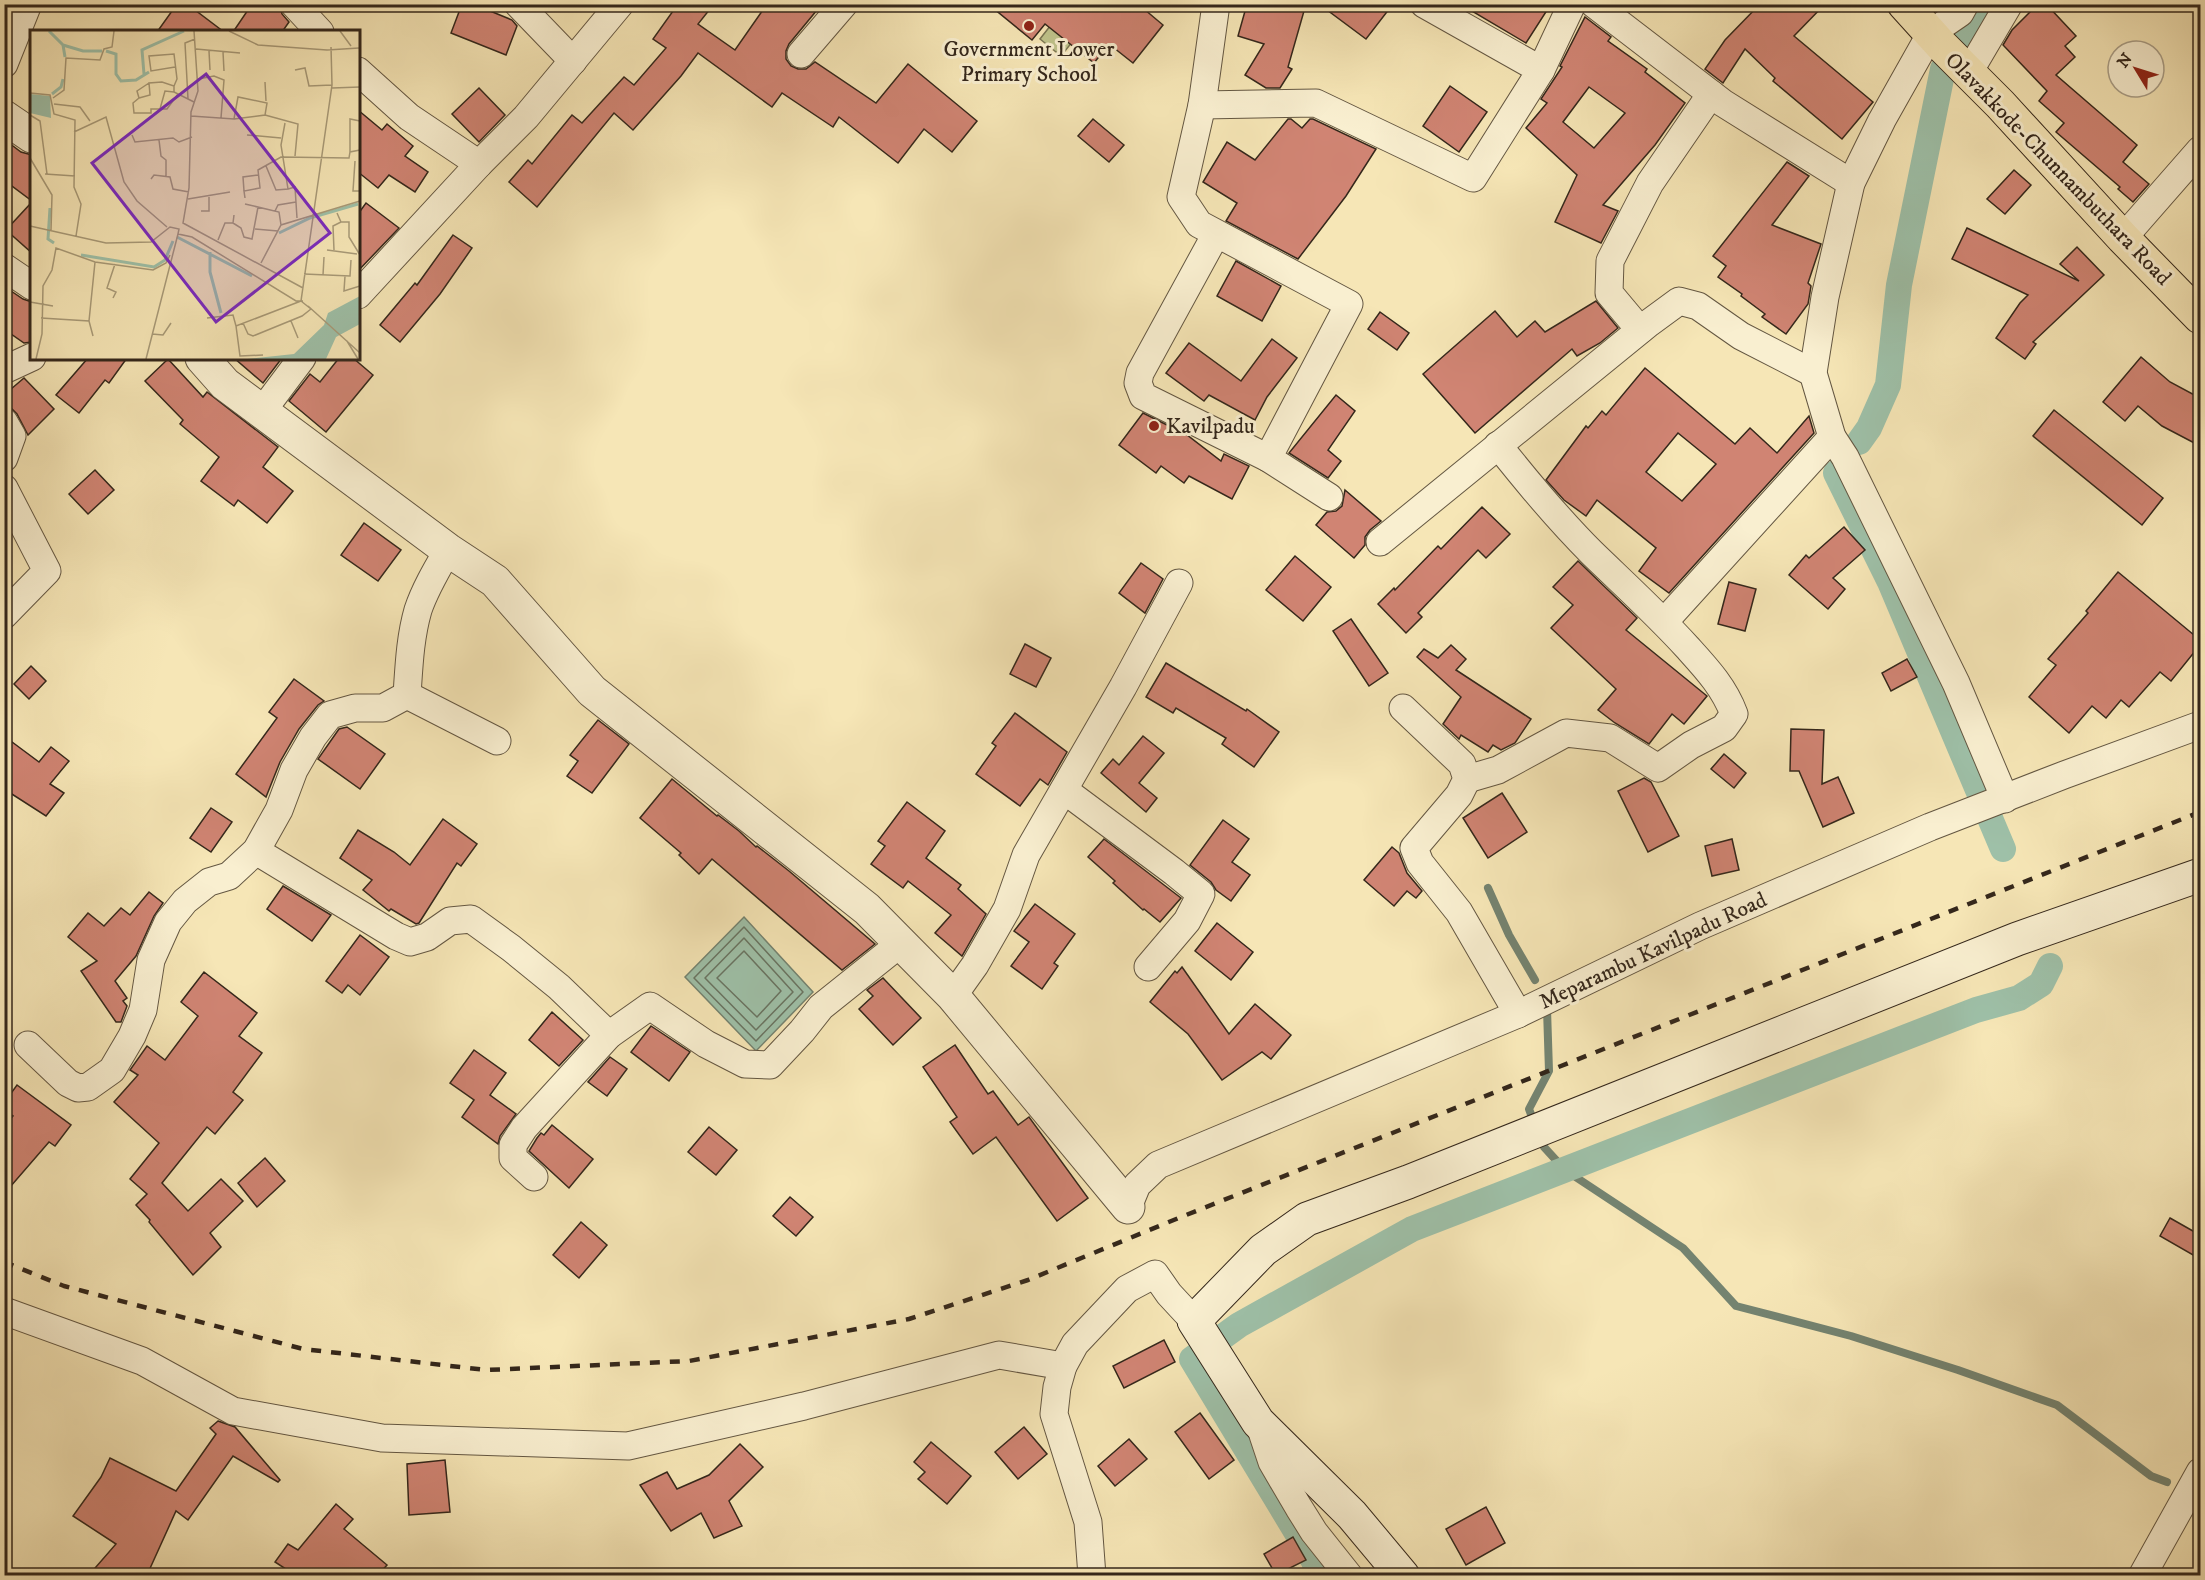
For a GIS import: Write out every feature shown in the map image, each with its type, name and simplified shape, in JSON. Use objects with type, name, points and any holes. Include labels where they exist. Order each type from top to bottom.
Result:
[{"type":"main road","name":"Olavakkode-Chunnambuthara Road","points":[[1904,4],[2200,317]]},
{"type":"main road","points":[[4,117],[30,135]]},
{"type":"main road","points":[[204,360],[225,384],[263,410],[448,550],[495,580],[592,691],[867,909],[953,996],[1128,1207]]},
{"type":"main road","points":[[1403,1575],[1352,1515],[1258,1422],[1194,1321],[1263,1250],[1307,1219],[1408,1182],[2017,939],[2200,875]]},
{"type":"street","points":[[4,64],[28,4]]},
{"type":"street","points":[[294,4],[318,30]]},
{"type":"street","points":[[518,4],[573,61]]},
{"type":"street","points":[[360,293],[478,164],[526,117],[620,4]]},
{"type":"street","points":[[801,54],[844,4]]},
{"type":"street","points":[[1216,4],[1202,105],[1180,197],[1199,224],[1349,304],[1268,458]]},
{"type":"street","points":[[1424,4],[1541,70]]},
{"type":"street","points":[[1202,105],[1316,103],[1473,178],[1541,70],[1572,4]]},
{"type":"street","points":[[1594,4],[1711,94],[1851,183]]},
{"type":"street","points":[[1951,54],[1960,13],[1965,4]]},
{"type":"street","points":[[2005,799],[1956,683],[1839,447],[1813,373],[1825,297],[1851,183],[1882,120],[1951,54],[2009,4]]},
{"type":"street","points":[[360,73],[409,117],[478,164]]},
{"type":"street","points":[[1640,330],[1609,293],[1610,261],[1650,183],[1711,94]]},
{"type":"street","points":[[2123,238],[2200,150]]},
{"type":"street","points":[[1216,234],[1140,372],[1138,383],[1143,396],[1268,458],[1329,497]]},
{"type":"street","points":[[4,267],[30,285]]},
{"type":"street","points":[[1380,542],[1640,330],[1679,301],[1698,306],[1741,336],[1813,373]]},
{"type":"street","points":[[4,370],[30,358]]},
{"type":"street","points":[[263,410],[300,360]]},
{"type":"street","points":[[4,422],[12,436],[4,458]]},
{"type":"street","points":[[1467,779],[1498,770],[1566,733],[1610,738],[1658,768],[1691,745],[1724,728],[1734,714],[1727,695],[1711,674],[1664,622],[1590,551],[1532,488],[1498,445]]},
{"type":"street","points":[[1664,622],[1839,447]]},
{"type":"street","points":[[4,488],[46,571],[4,615]]},
{"type":"street","points":[[407,695],[411,645],[418,609],[433,575],[448,550]]},
{"type":"street","points":[[953,996],[975,965],[1007,909],[1026,855],[1179,584]]},
{"type":"street","points":[[407,695],[497,741]]},
{"type":"street","points":[[28,1045],[68,1083],[78,1088],[88,1087],[100,1081],[112,1070],[132,1036],[143,1010],[151,960],[168,922],[185,901],[209,882],[229,876],[256,852],[279,810],[294,770],[313,737],[330,715],[355,708],[383,708],[407,695]]},
{"type":"street","points":[[1403,708],[1462,764],[1467,779],[1459,795],[1414,848],[1420,863],[1459,912],[1518,1014]]},
{"type":"street","name":"Meparambu Kavilpadu Road","points":[[1128,1207],[1137,1185],[1158,1166],[1518,1014],[1700,926],[1930,827],[2200,725]]},
{"type":"street","points":[[1064,790],[1201,894],[1187,921],[1148,967]]},
{"type":"street","points":[[256,852],[396,936],[411,942],[427,937],[450,921],[471,919],[512,948],[559,987],[609,1035]]},
{"type":"street","points":[[534,1177],[513,1158],[513,1145],[524,1128],[609,1035],[650,1006],[706,1044],[745,1064],[770,1065],[821,1007],[901,943]]},
{"type":"street","points":[[1092,1575],[1088,1522],[1054,1414],[1063,1366],[1075,1344],[1127,1289],[1155,1274],[1169,1294],[1194,1321]]},
{"type":"street","points":[[4,1311],[142,1361],[233,1411],[382,1438],[628,1446],[804,1406],[999,1355],[1063,1366]]},
{"type":"street","points":[[1258,1422],[1272,1462],[1299,1508],[1314,1532],[1349,1575]]},
{"type":"street","points":[[2142,1575],[2200,1472]]},
{"type":"shaded area","points":[[1061,12],[1089,21],[1061,56],[1040,39]]},
{"type":"water","points":[[744,917],[813,992],[756,1051],[685,977]]},
{"type":"building","points":[[177,4],[187,4],[221,30],[158,30]]},
{"type":"building","points":[[252,4],[279,4],[282,14],[289,22],[283,30],[234,30]]},
{"type":"building","points":[[462,4],[473,4],[512,20],[517,26],[506,55],[451,33]]},
{"type":"building","points":[[678,4],[714,4],[698,24],[735,50],[767,4],[822,4],[789,44],[786,59],[791,66],[806,69],[815,62],[876,103],[908,64],[977,121],[952,152],[924,129],[898,163],[839,117],[833,127],[782,93],[772,107],[698,53],[681,76],[633,130],[614,113],[537,207],[509,182],[528,160],[532,164],[572,115],[582,123],[624,77],[634,85],[666,48],[653,39]]},
{"type":"building","points":[[988,4],[1138,4],[1163,25],[1133,63],[1109,44],[1094,63],[1045,24],[1032,40]]},
{"type":"building","points":[[1247,4],[1306,4],[1288,67],[1292,69],[1280,88],[1266,88],[1245,75],[1264,44],[1238,36]]},
{"type":"building","points":[[1319,4],[1393,4],[1366,39]]},
{"type":"building","points":[[1460,4],[1551,4],[1526,43]]},
{"type":"building","points":[[1760,4],[1825,4],[1794,36],[1873,102],[1842,139],[1773,81],[1775,78],[1745,49],[1723,83],[1705,69],[1725,40]]},
{"type":"building","points":[[2038,4],[2046,4],[2076,36],[2065,46],[2075,57],[2056,75],[2137,145],[2123,162],[2149,184],[2133,202],[2118,189],[2120,187],[2056,132],[2064,123],[2039,101],[2047,91],[2003,45],[2012,30]]},
{"type":"building","points":[[1585,17],[1611,37],[1608,41],[1647,69],[1645,72],[1685,103],[1655,145],[1603,205],[1618,211],[1601,243],[1555,222],[1577,175],[1526,128],[1547,103],[1541,99],[1562,67],[1560,66]],"holes":[[[1589,87],[1625,113],[1594,148],[1563,122]]]},
{"type":"building","points":[[1450,86],[1487,112],[1459,152],[1423,126]]},
{"type":"building","points":[[479,88],[505,115],[479,142],[452,114]]},
{"type":"building","points":[[360,112],[382,130],[387,124],[413,146],[405,156],[428,172],[415,192],[389,175],[378,188],[360,174]]},
{"type":"building","points":[[1093,119],[1124,145],[1109,162],[1078,136]]},
{"type":"building","points":[[1288,119],[1302,128],[1310,119],[1313,119],[1376,149],[1346,196],[1298,259],[1226,221],[1237,203],[1203,182],[1227,142],[1255,160]]},
{"type":"building","points":[[9,143],[21,152],[30,154],[30,200],[4,180],[4,148]]},
{"type":"building","points":[[1787,162],[1809,176],[1772,225],[1821,244],[1808,283],[1811,286],[1808,304],[1786,334],[1762,317],[1765,314],[1741,296],[1742,294],[1718,277],[1726,266],[1713,256]]},
{"type":"building","points":[[2014,170],[2031,185],[2005,214],[1987,199]]},
{"type":"building","points":[[366,203],[399,228],[360,269],[360,211]]},
{"type":"building","points":[[30,204],[30,251],[6,230]]},
{"type":"building","points":[[1967,228],[2079,281],[2060,264],[2077,247],[2104,275],[2033,342],[2036,344],[2025,359],[1996,338],[2028,295],[1952,259]]},
{"type":"building","points":[[453,235],[472,248],[440,294],[400,342],[380,325],[415,283],[417,285]]},
{"type":"building","points":[[1236,261],[1281,286],[1262,321],[1217,296]]},
{"type":"building","points":[[11,291],[30,301],[30,342],[24,343],[4,329],[4,300]]},
{"type":"building","points":[[1596,301],[1618,328],[1600,343],[1577,356],[1572,349],[1475,433],[1423,374],[1495,311],[1517,337],[1535,321],[1545,332]]},
{"type":"building","points":[[1380,312],[1409,333],[1397,350],[1368,329]]},
{"type":"building","points":[[1272,339],[1297,358],[1267,397],[1255,420],[1209,395],[1204,401],[1166,373],[1189,343],[1241,381]]},
{"type":"building","points":[[2141,357],[2170,382],[2200,398],[2200,446],[2162,426],[2138,406],[2125,421],[2103,402]]},
{"type":"building","points":[[86,360],[126,360],[109,383],[105,380],[79,413],[56,395]]},
{"type":"building","points":[[169,360],[203,397],[207,392],[278,447],[263,467],[293,491],[267,523],[238,500],[234,506],[201,481],[219,457],[180,424],[183,420],[145,381]]},
{"type":"building","points":[[236,360],[280,360],[263,383]]},
{"type":"building","points":[[337,360],[355,360],[373,375],[326,432],[289,401],[310,374],[320,382]]},
{"type":"building","points":[[1645,368],[1735,444],[1750,428],[1777,453],[1809,416],[1814,433],[1669,593],[1639,571],[1656,548],[1597,500],[1586,516],[1564,500],[1546,480],[1586,426],[1588,428],[1602,411],[1606,415]],"holes":[[[1678,433],[1716,464],[1682,501],[1646,472]]]},
{"type":"building","points":[[24,378],[54,409],[28,435],[17,414],[11,408],[4,406],[4,395]]},
{"type":"building","points":[[1336,395],[1355,411],[1328,450],[1341,461],[1328,478],[1289,453]]},
{"type":"building","points":[[2054,410],[2163,498],[2142,525],[2033,436]]},
{"type":"building","name":"Kavilpadu","points":[[1143,413],[1187,435],[1221,461],[1224,454],[1249,466],[1232,499],[1189,476],[1184,483],[1161,466],[1156,473],[1119,445]]},
{"type":"building","points":[[95,470],[114,490],[88,514],[69,494]]},
{"type":"building","points":[[1345,490],[1381,521],[1370,530],[1365,537],[1365,545],[1354,558],[1316,525],[1327,512],[1336,511],[1342,506]]},
{"type":"building","points":[[1482,507],[1510,534],[1486,558],[1478,550],[1418,613],[1422,617],[1406,633],[1378,604],[1438,546],[1441,549]]},
{"type":"building","points":[[364,523],[401,550],[378,581],[341,555]]},
{"type":"building","points":[[1844,527],[1865,550],[1833,578],[1845,589],[1828,609],[1789,575],[1806,555],[1809,558]]},
{"type":"building","points":[[1295,556],[1331,587],[1303,621],[1266,590]]},
{"type":"building","points":[[1578,561],[1637,618],[1626,630],[1707,696],[1684,724],[1672,714],[1649,744],[1598,710],[1616,689],[1551,628],[1573,605],[1553,587]]},
{"type":"building","points":[[1141,563],[1163,579],[1145,613],[1119,593]]},
{"type":"building","points":[[2118,572],[2200,640],[2200,645],[2171,681],[2160,672],[2129,707],[2121,700],[2106,718],[2092,706],[2069,733],[2029,697],[2056,665],[2048,659],[2088,613],[2086,611]]},
{"type":"building","points":[[1729,582],[1756,589],[1745,631],[1718,624]]},
{"type":"building","points":[[1351,619],[1388,673],[1369,686],[1333,631]]},
{"type":"building","points":[[1025,644],[1051,658],[1036,687],[1010,674]]},
{"type":"building","points":[[1451,645],[1466,659],[1456,670],[1531,719],[1515,743],[1501,750],[1493,745],[1488,752],[1461,735],[1459,739],[1443,724],[1461,697],[1417,657],[1424,649],[1438,658]]},
{"type":"building","points":[[1907,659],[1917,677],[1891,691],[1882,673]]},
{"type":"building","points":[[1166,663],[1246,711],[1247,709],[1279,732],[1254,767],[1222,744],[1226,738],[1176,708],[1173,713],[1146,697]]},
{"type":"building","points":[[31,666],[46,681],[29,699],[14,684]]},
{"type":"building","points":[[294,679],[324,701],[318,705],[299,729],[280,762],[266,797],[236,774],[277,718],[269,712]]},
{"type":"building","points":[[1015,713],[1067,752],[1048,785],[1040,779],[1020,806],[976,774],[996,746],[992,743]]},
{"type":"building","points":[[598,720],[629,744],[592,793],[567,776],[578,761],[570,755]]},
{"type":"building","points":[[347,727],[385,754],[360,789],[318,759],[339,729]]},
{"type":"building","points":[[1791,729],[1824,730],[1822,784],[1838,777],[1854,813],[1823,827],[1799,771],[1790,771]]},
{"type":"building","points":[[4,736],[39,762],[51,747],[69,761],[50,784],[64,793],[46,816],[4,789]]},
{"type":"building","points":[[1143,736],[1164,753],[1139,783],[1157,798],[1146,812],[1101,773],[1113,759],[1119,765]]},
{"type":"building","points":[[1724,754],[1746,773],[1734,788],[1711,769]]},
{"type":"building","points":[[1644,778],[1651,782],[1679,836],[1648,852],[1618,791]]},
{"type":"building","points":[[672,779],[789,871],[875,944],[842,970],[712,859],[699,874],[679,855],[681,853],[640,818]]},
{"type":"building","points":[[1502,793],[1527,832],[1488,858],[1463,818]]},
{"type":"building","points":[[907,802],[945,831],[926,858],[961,885],[958,889],[986,914],[962,956],[935,933],[951,915],[908,881],[903,888],[871,864],[885,846],[878,841]]},
{"type":"building","points":[[211,808],[232,822],[211,852],[190,838]]},
{"type":"building","points":[[443,819],[477,844],[461,866],[457,863],[419,923],[416,924],[391,909],[389,911],[363,890],[372,880],[340,858],[358,830],[394,852],[410,865]]},
{"type":"building","points":[[1223,820],[1249,839],[1232,862],[1250,875],[1231,901],[1190,865]]},
{"type":"building","points":[[1104,839],[1181,898],[1160,922],[1113,883],[1115,881],[1088,857]]},
{"type":"building","points":[[1732,839],[1739,870],[1712,876],[1705,846]]},
{"type":"building","points":[[1392,847],[1399,853],[1407,873],[1422,891],[1416,898],[1407,891],[1394,906],[1364,880]]},
{"type":"building","points":[[283,886],[331,915],[312,941],[267,909]]},
{"type":"building","points":[[149,892],[163,903],[154,916],[136,956],[115,981],[127,998],[123,1001],[127,1006],[121,1022],[116,1022],[81,971],[97,961],[68,937],[88,913],[104,926],[121,908],[130,915]]},
{"type":"building","points":[[1035,904],[1075,934],[1054,963],[1058,966],[1042,989],[1011,966],[1029,942],[1014,931]]},
{"type":"building","points":[[1217,923],[1253,952],[1231,980],[1195,951]]},
{"type":"building","points":[[360,935],[389,957],[360,995],[348,985],[342,993],[326,981]]},
{"type":"building","points":[[1182,967],[1229,1034],[1255,1004],[1291,1035],[1271,1059],[1262,1052],[1222,1080],[1188,1034],[1150,1002],[1175,971],[1177,973]]},
{"type":"building","points":[[204,972],[257,1013],[239,1036],[262,1053],[233,1092],[243,1100],[215,1134],[207,1127],[162,1183],[188,1211],[221,1179],[243,1201],[210,1233],[221,1247],[193,1275],[136,1205],[147,1194],[130,1179],[159,1143],[114,1102],[138,1075],[130,1070],[147,1046],[165,1060],[198,1016],[181,1002]]},
{"type":"building","points":[[883,978],[921,1018],[893,1045],[859,1009],[873,996],[867,990]]},
{"type":"building","points":[[552,1012],[583,1040],[559,1066],[529,1040]]},
{"type":"building","points":[[651,1026],[690,1052],[669,1081],[631,1052]]},
{"type":"building","points":[[955,1045],[988,1094],[993,1091],[1018,1125],[1029,1117],[1088,1198],[1057,1221],[996,1137],[973,1154],[950,1122],[957,1117],[923,1067]]},
{"type":"building","points":[[474,1050],[506,1073],[490,1095],[516,1114],[500,1136],[498,1144],[462,1117],[474,1100],[450,1083]]},
{"type":"building","points":[[610,1057],[627,1069],[607,1096],[588,1082]]},
{"type":"building","points":[[17,1085],[71,1125],[55,1146],[49,1142],[4,1194],[4,1127],[13,1116],[4,1110],[4,1103]]},
{"type":"building","points":[[552,1125],[593,1159],[569,1188],[529,1151],[541,1133],[544,1135]]},
{"type":"building","points":[[709,1127],[737,1150],[716,1175],[688,1152]]},
{"type":"building","points":[[265,1158],[285,1181],[257,1207],[238,1183]]},
{"type":"building","points":[[790,1197],[813,1217],[796,1236],[773,1216]]},
{"type":"building","points":[[2170,1218],[2200,1235],[2200,1259],[2160,1236]]},
{"type":"building","points":[[581,1222],[607,1245],[579,1278],[553,1255]]},
{"type":"building","points":[[1164,1340],[1175,1362],[1124,1388],[1113,1366]]},
{"type":"building","points":[[1200,1413],[1234,1460],[1209,1479],[1175,1432]]},
{"type":"building","points":[[218,1421],[235,1427],[280,1480],[278,1482],[233,1456],[188,1520],[176,1511],[147,1575],[89,1575],[116,1544],[73,1516],[101,1477],[110,1458],[176,1491],[216,1434],[210,1428]]},
{"type":"building","points":[[1024,1427],[1047,1454],[1018,1479],[995,1452]]},
{"type":"building","points":[[1129,1439],[1147,1459],[1115,1486],[1098,1466]]},
{"type":"building","points":[[931,1442],[971,1476],[947,1504],[918,1479],[925,1472],[914,1462]]},
{"type":"building","points":[[740,1444],[763,1467],[729,1501],[742,1526],[714,1538],[701,1513],[671,1531],[640,1485],[667,1472],[677,1489],[709,1475]]},
{"type":"building","points":[[445,1460],[450,1512],[409,1515],[407,1464]]},
{"type":"building","points":[[336,1504],[353,1519],[344,1529],[387,1565],[378,1575],[295,1575],[275,1562],[288,1544],[298,1550]]},
{"type":"building","points":[[1486,1507],[1505,1543],[1466,1565],[1446,1529]]},
{"type":"building","points":[[1293,1537],[1306,1560],[1276,1575],[1264,1554]]},
{"type":"waterway","points":[[1859,442],[1869,428],[1888,385],[1899,285],[1943,69],[1986,4]]},
{"type":"waterway","points":[[1836,473],[1890,582],[2003,849]]},
{"type":"waterway","points":[[1488,888],[1509,935],[1535,980]]},
{"type":"waterway","points":[[1318,1576],[1314,1561],[1192,1359],[1239,1325],[1412,1229],[1976,1010],[2019,998],[2041,984],[2050,966]]},
{"type":"waterway","points":[[1535,1125],[1529,1109],[1549,1071],[1547,1009]]},
{"type":"waterway","points":[[1541,1139],[1544,1147],[1565,1170],[1683,1248],[1736,1306],[1851,1336],[2057,1405],[2151,1476],[2167,1482]]},
{"type":"railway","points":[[4,1262],[64,1286],[303,1349],[486,1370],[689,1361],[909,1319],[1028,1280],[2200,812]]},
{"type":"place","name":"Government Lower Primary School","points":[[1029,26]]},
{"type":"place","name":"Kavilpadu","points":[[1154,426]]}]
